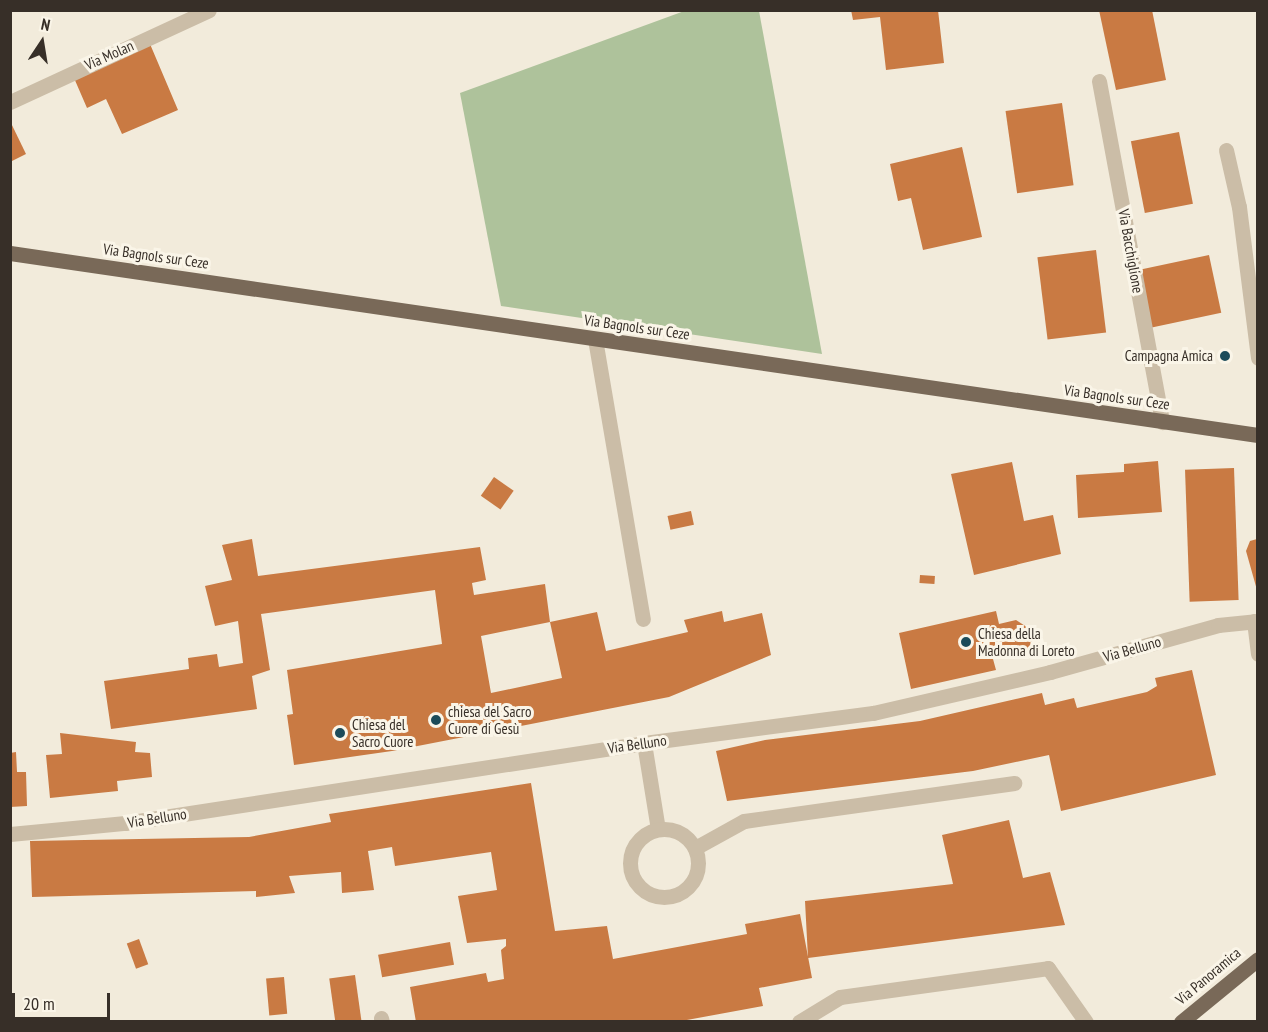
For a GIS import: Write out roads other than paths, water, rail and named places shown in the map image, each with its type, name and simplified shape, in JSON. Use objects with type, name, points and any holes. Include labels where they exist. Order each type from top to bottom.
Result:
[{"type":"main road","name":"Via Bagnols sur Ceze","points":[[10,253],[1257,435]]},
{"type":"main road","name":"Via Panoramica","points":[[1182,1021],[1257,958]]},
{"type":"street","name":"Via Molan","points":[[10,102],[209,10]]},
{"type":"street","name":"Via Bacchiglione","points":[[1099,81],[1162,422]]},
{"type":"street","points":[[1226,150],[1239,207],[1257,358]]},
{"type":"street","points":[[595,339],[643,619]]},
{"type":"street","points":[[1256,621],[1257,654]]},
{"type":"street","name":"Via Belluno","points":[[10,834],[125,823],[644,743],[873,713],[1050,672],[1218,625],[1256,621]]},
{"type":"street","points":[[644,743],[658,829]]},
{"type":"street","points":[[695,848],[744,821],[1014,783]]},
{"type":"street","points":[[658,829],[679,832],[695,848],[698,869],[687,889],[666,897],[644,891],[631,872],[632,850],[638,840],[658,829]]},
{"type":"street","points":[[800,1022],[840,997],[1048,968],[1086,1022]]},
{"type":"place","name":"Campagna Amica","points":[[1225,356]]},
{"type":"place","name":"Chiesa della Madonna di Loreto","points":[[966,642]]},
{"type":"place","name":"chiesa del Sacro Cuore di Gesù","points":[[436,720]]},
{"type":"place","name":"Chiesa del Sacro Cuore","points":[[340,733]]}]
